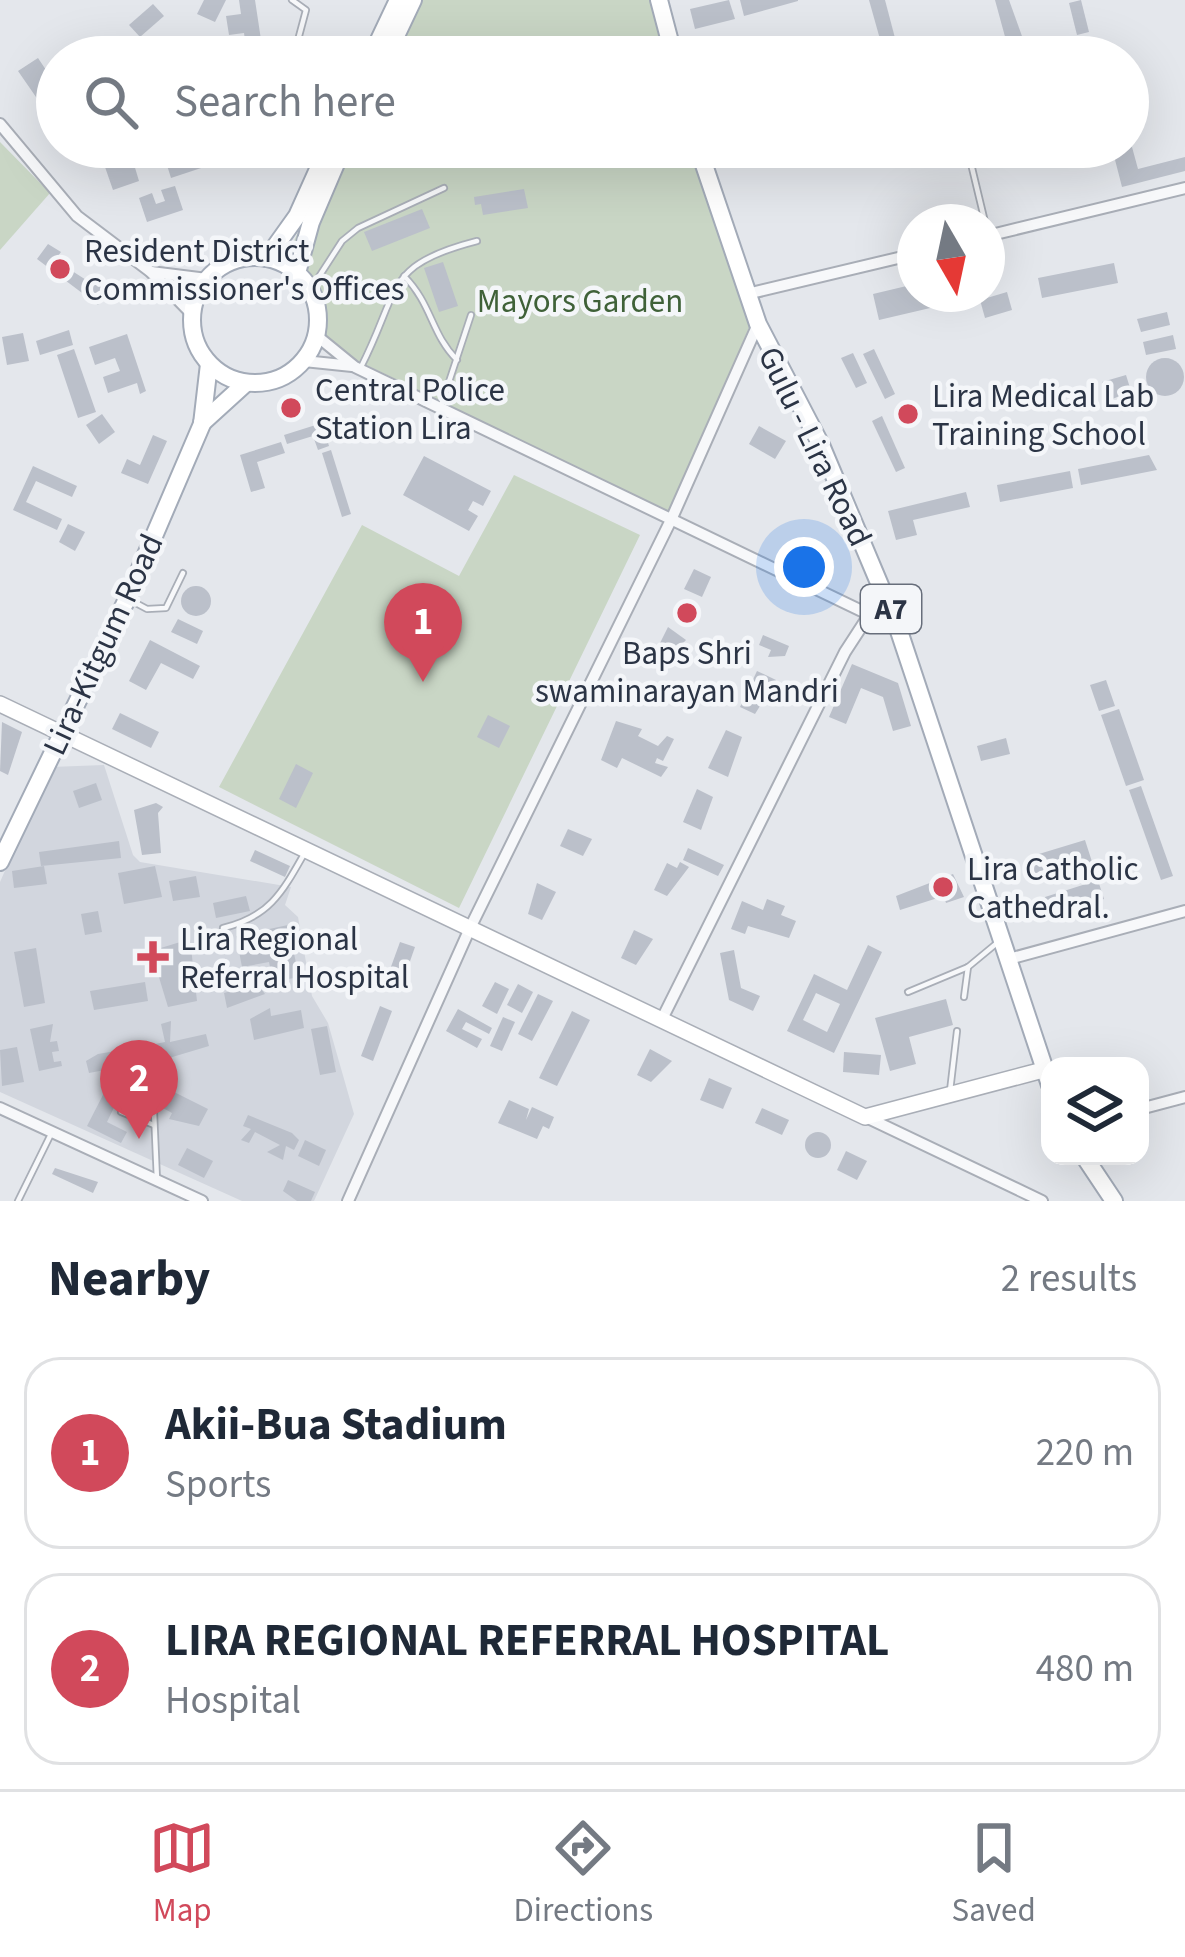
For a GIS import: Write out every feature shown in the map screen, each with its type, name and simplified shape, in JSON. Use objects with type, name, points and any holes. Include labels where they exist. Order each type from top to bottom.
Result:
[{"type":"main road","points":[[381,36],[398,0]]},
{"type":"main road","points":[[396,36],[413,0]]},
{"type":"main road","points":[[660,0],[669,36]]},
{"type":"main road","points":[[298,273],[304,219],[321,168]]},
{"type":"main road","points":[[267,258],[304,219],[332,168]]},
{"type":"main road","name":"Gulu - Lira Road","points":[[705,168],[758,324],[840,486],[898,628],[1041,1058]]},
{"type":"main road","points":[[267,258],[298,273],[311,289],[317,335],[304,361],[275,380],[246,382],[209,364],[193,332],[192,314],[207,279],[234,261],[267,258]]},
{"type":"main road","name":"Lira-Kitgum Road","points":[[0,862],[127,599],[202,424],[209,364]]},
{"type":"main road","name":"Lira-Kitgum Road","points":[[202,424],[246,382]]},
{"type":"main road","points":[[0,704],[865,1117],[1041,1078]]},
{"type":"main road","points":[[1090,1165],[1114,1201]]},
{"type":"street","points":[[0,124],[36,167]]},
{"type":"street","points":[[37,168],[77,215],[151,272],[192,314]]},
{"type":"street","points":[[1005,231],[1185,188]]},
{"type":"street","points":[[747,294],[897,258]]},
{"type":"street","points":[[151,272],[207,279]]},
{"type":"street","points":[[348,1201],[471,926],[670,520],[758,324]]},
{"type":"street","points":[[317,335],[358,367],[898,628]]},
{"type":"street","points":[[304,361],[358,367]]},
{"type":"street","points":[[663,1017],[835,672],[871,612]]},
{"type":"street","points":[[1010,959],[1185,911]]},
{"type":"street","points":[[1149,1107],[1185,1097]]},
{"type":"street","points":[[0,1108],[202,1201]]},
{"type":"street","points":[[865,1117],[1042,1201]]},
{"type":"lane","points":[[292,0],[305,10],[299,36]]},
{"type":"lane","points":[[972,168],[981,204]]},
{"type":"lane","points":[[311,289],[342,241],[358,228],[444,188]]},
{"type":"lane","points":[[358,367],[402,274],[421,258],[478,241]]},
{"type":"lane","points":[[402,274],[425,296],[443,346],[457,360]]},
{"type":"lane","points":[[441,406],[471,315]]},
{"type":"lane","points":[[127,599],[148,609],[166,608],[183,573]]},
{"type":"lane","points":[[223,928],[249,922],[275,905],[307,848]]},
{"type":"lane","points":[[908,992],[968,968],[1001,940]]},
{"type":"lane","points":[[964,997],[968,968]]},
{"type":"lane","points":[[950,1095],[957,1031]]},
{"type":"lane","points":[[157,1180],[153,1089],[161,1068]]},
{"type":"lane","points":[[121,1112],[154,1125]]},
{"type":"lane","points":[[18,1201],[52,1132]]},
{"type":"shaded area","name":"Lira Regional Referral Hospital","points":[[104,765],[133,855],[140,862],[291,887],[285,905],[298,917],[312,996],[328,1023],[354,1114],[314,1201],[242,1201],[0,1092],[0,882],[51,767]]},
{"type":"green space","points":[[405,0],[658,0],[667,36],[388,36]]},
{"type":"green space","points":[[0,142],[50,193],[0,250]]},
{"type":"green space","name":"Mayors Garden","points":[[327,168],[705,168],[755,313],[671,515],[316,340],[317,305],[284,263]]},
{"type":"green space","points":[[514,475],[640,535],[459,908],[219,787],[362,525],[459,576]]},
{"type":"building","points":[[204,0],[226,0],[215,22],[197,14]]},
{"type":"building","points":[[239,0],[255,0],[260,36],[229,35],[226,16],[241,14]]},
{"type":"building","points":[[729,0],[735,19],[695,29],[690,9]]},
{"type":"building","points":[[740,0],[798,0],[798,1],[744,16]]},
{"type":"building","points":[[869,0],[885,0],[894,36],[879,36]]},
{"type":"building","points":[[995,0],[1009,0],[1022,36],[1005,36]]},
{"type":"building","points":[[1081,0],[1089,32],[1077,35],[1069,3]]},
{"type":"building","points":[[153,4],[164,16],[141,36],[129,25]]},
{"type":"building","points":[[36,59],[36,97],[18,71]]},
{"type":"building","points":[[1185,157],[1185,171],[1122,187],[1117,168],[1149,168]]},
{"type":"building","points":[[105,168],[135,168],[139,181],[113,190]]},
{"type":"building","points":[[168,168],[201,168],[171,178]]},
{"type":"building","points":[[175,186],[183,210],[147,222],[139,198],[152,193],[156,204],[165,201],[161,190]]},
{"type":"building","points":[[524,189],[528,208],[483,215],[481,204],[475,205],[474,197]]},
{"type":"building","points":[[422,209],[430,228],[372,251],[364,232]]},
{"type":"building","name":"Resident District Commissioner's Offices","points":[[48,244],[61,252],[55,260],[94,285],[99,278],[111,286],[98,305],[37,259]]},
{"type":"building","points":[[443,262],[458,306],[439,312],[424,268]]},
{"type":"building","points":[[1114,263],[1118,283],[1042,298],[1038,278]]},
{"type":"building","points":[[897,288],[897,312],[913,312],[879,320],[873,294]]},
{"type":"building","points":[[1005,293],[1012,310],[985,318],[983,312],[1005,312]]},
{"type":"building","points":[[1167,312],[1170,325],[1141,332],[1137,319]]},
{"type":"building","points":[[69,330],[73,345],[40,355],[36,341]]},
{"type":"building","points":[[23,333],[29,361],[7,365],[2,337]]},
{"type":"building","points":[[127,334],[146,391],[140,394],[137,383],[108,393],[103,377],[120,371],[115,358],[95,365],[89,347]]},
{"type":"building","points":[[1173,335],[1176,349],[1146,355],[1143,342]]},
{"type":"building","points":[[74,349],[96,412],[78,418],[57,355]]},
{"type":"building","points":[[874,349],[895,394],[885,399],[863,354]]},
{"type":"building","points":[[853,353],[867,383],[856,388],[841,358]]},
{"type":"building","points":[[1165,358],[1178,364],[1184,377],[1178,390],[1165,396],[1152,390],[1146,377],[1152,364]]},
{"type":"building","points":[[1126,375],[1131,391],[1108,401],[1102,382]]},
{"type":"building","points":[[102,414],[115,432],[99,444],[86,425]]},
{"type":"building","points":[[882,416],[905,468],[896,472],[872,421]]},
{"type":"building","points":[[322,423],[329,446],[318,450],[313,436],[287,444],[284,435]]},
{"type":"building","points":[[759,426],[786,441],[775,459],[749,444]]},
{"type":"building","points":[[153,435],[167,441],[148,484],[121,473],[127,459],[140,465]]},
{"type":"building","points":[[281,442],[285,453],[257,462],[265,488],[251,492],[240,455]]},
{"type":"building","points":[[331,450],[351,514],[342,517],[322,453]]},
{"type":"building","points":[[1149,455],[1157,470],[1081,485],[1078,469]]},
{"type":"building","points":[[424,456],[491,491],[483,506],[473,501],[468,510],[478,516],[469,531],[403,495]]},
{"type":"building","points":[[33,466],[77,486],[72,497],[36,481],[26,502],[62,519],[57,530],[13,510]]},
{"type":"building","points":[[1070,471],[1073,488],[1000,502],[997,485]]},
{"type":"building","points":[[966,492],[970,507],[913,520],[917,535],[896,540],[888,511]]},
{"type":"building","points":[[68,524],[85,532],[75,551],[59,542]]},
{"type":"building","points":[[694,569],[711,577],[702,597],[684,589]]},
{"type":"building","points":[[196,586],[211,601],[196,616],[181,601]]},
{"type":"building","points":[[178,619],[203,631],[197,644],[171,632]]},
{"type":"building","points":[[668,627],[686,640],[673,654],[658,647]]},
{"type":"building","points":[[763,635],[789,646],[785,656],[768,657],[771,650],[759,645]]},
{"type":"building","points":[[150,640],[200,666],[193,679],[161,663],[146,690],[129,681]]},
{"type":"building","points":[[852,664],[898,683],[911,726],[893,731],[883,697],[861,688],[846,724],[829,717]]},
{"type":"building","points":[[757,671],[776,680],[755,714],[740,707]]},
{"type":"building","points":[[1106,680],[1115,706],[1099,711],[1090,685]]},
{"type":"building","points":[[1119,709],[1144,780],[1126,786],[1101,715]]},
{"type":"building","points":[[120,713],[159,732],[151,748],[112,729]]},
{"type":"building","points":[[488,715],[510,726],[499,748],[477,737]]},
{"type":"building","points":[[616,721],[642,729],[638,736],[658,746],[667,736],[674,739],[663,761],[657,758],[655,763],[668,767],[661,777],[622,758],[617,768],[601,760]]},
{"type":"building","points":[[2,722],[22,732],[8,775],[0,771]]},
{"type":"building","points":[[726,730],[742,737],[728,777],[708,768]]},
{"type":"building","points":[[1006,738],[1010,754],[981,761],[977,746]]},
{"type":"building","points":[[296,764],[313,773],[296,808],[279,799]]},
{"type":"building","points":[[96,783],[102,800],[79,808],[73,791]]},
{"type":"building","points":[[1141,786],[1173,876],[1161,880],[1129,790]]},
{"type":"building","points":[[697,789],[713,797],[701,830],[683,822]]},
{"type":"building","points":[[156,803],[163,807],[158,813],[161,853],[142,855],[134,810]]},
{"type":"building","points":[[568,829],[592,839],[583,856],[560,846]]},
{"type":"building","points":[[1085,840],[1104,899],[1051,916],[1045,897],[1089,883],[1082,861],[1035,876],[1029,857]]},
{"type":"building","points":[[119,841],[121,858],[41,866],[39,852]]},
{"type":"building","points":[[688,848],[724,865],[718,876],[683,860]]},
{"type":"building","points":[[255,850],[290,866],[285,877],[250,861]]},
{"type":"building","points":[[680,862],[689,867],[667,896],[654,890],[667,863],[677,868]]},
{"type":"building","points":[[44,866],[47,884],[14,888],[12,871]]},
{"type":"building","points":[[155,866],[162,897],[124,904],[118,873]]},
{"type":"building","name":"Lira Catholic Cathedral.","points":[[953,874],[964,897],[946,903],[944,896],[900,910],[896,896]]},
{"type":"building","points":[[196,876],[200,897],[173,901],[169,881]]},
{"type":"building","points":[[537,883],[556,892],[542,920],[528,914]]},
{"type":"building","points":[[246,896],[250,911],[216,918],[213,903]]},
{"type":"building","points":[[767,899],[785,906],[781,915],[796,921],[789,938],[748,926],[745,934],[731,929],[742,901],[763,910]]},
{"type":"building","points":[[98,911],[102,932],[85,935],[81,914]]},
{"type":"building","points":[[288,925],[299,977],[273,982],[269,962],[242,967],[236,936]]},
{"type":"building","points":[[634,930],[653,939],[636,965],[621,958]]},
{"type":"building","points":[[190,939],[197,1001],[168,1007],[151,951]]},
{"type":"building","points":[[400,942],[415,947],[403,981],[388,975]]},
{"type":"building","points":[[868,945],[882,952],[834,1053],[787,1031],[814,974],[847,990]],"holes":[[[816,993],[840,1004],[827,1032],[803,1020]]]},
{"type":"building","points":[[36,948],[45,1003],[24,1007],[14,952]]},
{"type":"building","points":[[734,950],[741,988],[760,996],[753,1011],[729,1000],[720,953]]},
{"type":"building","points":[[236,974],[236,990],[258,985],[265,994],[227,1008],[224,993],[231,991],[224,977]]},
{"type":"building","points":[[145,982],[148,1001],[94,1010],[90,991]]},
{"type":"building","points":[[495,982],[509,989],[497,1014],[482,1006]]},
{"type":"building","points":[[518,984],[533,992],[522,1013],[507,1005]]},
{"type":"building","points":[[538,994],[553,1001],[532,1041],[518,1034]]},
{"type":"building","points":[[946,999],[953,1025],[909,1037],[916,1064],[890,1071],[875,1018]]},
{"type":"building","points":[[380,1006],[392,1011],[373,1061],[361,1056]]},
{"type":"building","points":[[270,1008],[271,1016],[301,1010],[304,1028],[254,1040],[250,1019]]},
{"type":"building","points":[[458,1009],[492,1028],[489,1034],[466,1022],[462,1029],[482,1039],[477,1048],[446,1031]]},
{"type":"building","points":[[572,1011],[590,1020],[557,1086],[539,1078]]},
{"type":"building","points":[[503,1017],[515,1022],[502,1051],[490,1046]]},
{"type":"building","points":[[171,1021],[170,1042],[206,1034],[209,1046],[159,1061],[155,1044],[165,1042],[161,1024]]},
{"type":"building","points":[[53,1024],[50,1042],[57,1041],[59,1051],[52,1052],[54,1062],[61,1061],[62,1066],[39,1071],[30,1029]]},
{"type":"building","points":[[327,1026],[336,1072],[320,1075],[311,1029]]},
{"type":"building","points":[[145,1046],[148,1062],[89,1073],[86,1061],[98,1054]]},
{"type":"building","points":[[17,1047],[24,1082],[2,1086],[0,1050]]},
{"type":"building","points":[[650,1049],[672,1061],[651,1082],[637,1075]]},
{"type":"building","points":[[844,1052],[881,1055],[879,1075],[843,1072]]},
{"type":"building","points":[[709,1078],[732,1088],[723,1109],[700,1100]]},
{"type":"building","points":[[170,1090],[208,1109],[199,1126],[169,1119],[172,1113],[161,1107]]},
{"type":"building","points":[[105,1091],[119,1097],[107,1122],[127,1132],[121,1143],[87,1126]]},
{"type":"building","points":[[509,1100],[529,1109],[526,1120],[532,1107],[554,1117],[549,1129],[543,1126],[537,1139],[498,1123]]},
{"type":"building","points":[[762,1108],[789,1120],[782,1135],[755,1123]]},
{"type":"building","points":[[248,1115],[292,1133],[299,1140],[294,1150],[286,1146],[283,1160],[267,1152],[280,1145],[255,1132],[249,1143],[241,1140],[251,1129],[243,1126]]},
{"type":"building","points":[[818,1132],[831,1145],[818,1158],[805,1145]]},
{"type":"building","points":[[305,1140],[326,1150],[319,1166],[298,1156]]},
{"type":"building","points":[[187,1148],[213,1161],[204,1178],[178,1165]]},
{"type":"building","points":[[846,1151],[867,1161],[857,1180],[837,1170]]},
{"type":"building","points":[[55,1168],[98,1182],[93,1193],[52,1174]]},
{"type":"building","points":[[288,1180],[315,1192],[311,1201],[297,1201],[283,1191]]},
{"type":"place","name":"Resident District Commissioner's Offices","points":[[60,269]]},
{"type":"place","name":"Central Police Station Lira","points":[[291,408]]},
{"type":"place","name":"Lira Medical Lab Training School","points":[[908,414]]},
{"type":"place","name":"Baps Shri swaminarayan Mandri","points":[[687,613]]},
{"type":"place","name":"Akii-Bua Stadium","points":[[423,682]]},
{"type":"place","name":"Lira Catholic Cathedral.","points":[[943,887]]},
{"type":"place","name":"Lira Regional Referral Hospital","points":[[153,957]]},
{"type":"place","name":"LIRA REGIONAL REFERRAL HOSPITAL","points":[[139,1139]]}]
